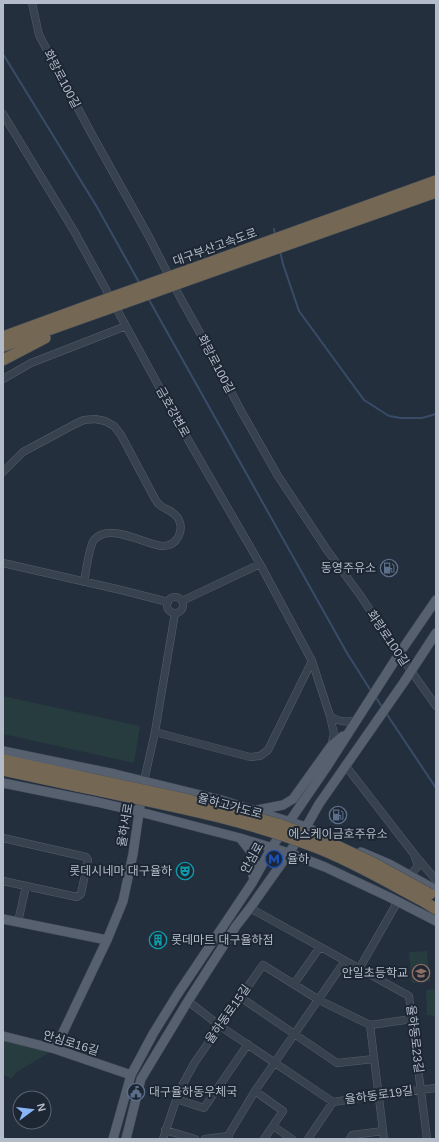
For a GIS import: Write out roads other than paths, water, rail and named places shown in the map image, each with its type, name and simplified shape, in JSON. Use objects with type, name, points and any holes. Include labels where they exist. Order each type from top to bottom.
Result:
[{"type":"highway","name":"대구부산고속도로","points":[[3,337],[102,306],[265,248],[436,181]]},
{"type":"highway","name":"대구부산고속도로","points":[[292,238],[436,192]]},
{"type":"highway","name":"대구부산고속도로","points":[[3,346],[76,320],[102,306]]},
{"type":"highway","points":[[3,360],[76,320]]},
{"type":"highway","name":"율하고가도로","points":[[3,760],[77,781]]},
{"type":"highway","name":"율하고가도로","points":[[3,770],[189,800],[278,824],[337,846],[375,864],[431,896],[436,909]]},
{"type":"main road","name":"안심로","points":[[113,1139],[131,1076],[153,1034],[252,883],[274,844],[326,768],[398,654],[436,600]]},
{"type":"main road","points":[[126,1139],[141,1079],[188,1001],[236,926],[289,853],[319,804],[411,672],[436,633]]},
{"type":"main road","points":[[256,810],[283,805],[294,799],[331,746],[350,730]]},
{"type":"main road","points":[[3,751],[115,774],[256,810],[306,827],[389,864],[409,875],[431,896]]},
{"type":"main road","name":"율하서로","points":[[55,1048],[124,901],[144,781]]},
{"type":"main road","points":[[3,783],[97,802],[240,838],[274,844],[289,853],[328,868],[398,901],[436,921]]},
{"type":"main road","points":[[228,835],[242,833],[246,830],[253,822],[256,810]]},
{"type":"main road","points":[[240,838],[251,852],[255,866],[252,883]]},
{"type":"main road","points":[[328,868],[330,850],[344,844]]},
{"type":"main road","points":[[3,919],[107,940]]},
{"type":"main road","name":"안심로16길","points":[[3,1036],[55,1048],[131,1076]]},
{"type":"street","name":"화랑로100길","points":[[32,3],[38,35],[148,235],[240,409],[278,476],[322,544],[360,595],[398,654],[436,706]]},
{"type":"street","name":"금호강변로","points":[[3,114],[74,231],[186,436],[260,564],[312,661],[330,716],[334,734],[331,746]]},
{"type":"street","points":[[3,380],[31,363],[126,326]]},
{"type":"street","points":[[3,472],[23,452],[84,420],[95,419],[106,421],[114,426],[121,435],[159,505],[175,513],[179,519],[181,526],[180,534],[177,540],[162,546],[108,532],[98,536],[91,546],[84,582]]},
{"type":"street","points":[[3,564],[168,602]]},
{"type":"street","points":[[182,601],[260,564]]},
{"type":"street","points":[[176,597],[182,601],[182,610],[178,613],[172,613],[168,609],[168,602],[171,598],[176,597]]},
{"type":"street","points":[[144,781],[155,732],[175,613]]},
{"type":"street","points":[[155,732],[250,757],[260,756],[268,750],[312,661]]},
{"type":"street","points":[[330,716],[337,721],[356,721]]},
{"type":"street","points":[[345,766],[436,880]]},
{"type":"street","points":[[3,838],[86,857],[88,860],[80,894],[77,897],[3,881]]},
{"type":"street","points":[[409,875],[418,866],[414,854]]},
{"type":"street","points":[[18,922],[26,886]]},
{"type":"street","points":[[360,969],[398,901]]},
{"type":"street","name":"율하동로23길","points":[[250,908],[409,996],[427,1139]]},
{"type":"street","points":[[320,947],[294,984],[319,1000],[370,1025],[412,1019]]},
{"type":"street","points":[[204,1139],[228,1137],[255,1091],[345,961]]},
{"type":"street","name":"율하동로15길","points":[[163,1139],[179,1091],[195,1062],[263,965],[294,984]]},
{"type":"street","points":[[240,997],[337,1063],[374,1059]]},
{"type":"street","points":[[188,1001],[220,1026],[333,1102]]},
{"type":"street","points":[[370,1025],[384,1139]]},
{"type":"street","points":[[176,1099],[204,1108],[248,1044]]},
{"type":"street","name":"율하동로19길","points":[[308,1139],[333,1102],[436,1088]]},
{"type":"street","points":[[255,1091],[283,1110],[264,1139]]},
{"type":"street","points":[[273,1126],[292,1139]]},
{"type":"street","points":[[165,1130],[195,1139]]},
{"type":"street","points":[[350,1139],[352,1135],[383,1131]]},
{"type":"waterway","points":[[3,54],[97,207],[140,284]]},
{"type":"waterway","points":[[274,229],[275,235]]},
{"type":"waterway","points":[[280,251],[299,311],[364,400],[389,416],[401,418],[422,418],[436,414]]},
{"type":"waterway","points":[[148,298],[347,653],[371,691]]},
{"type":"waterway","points":[[375,696],[382,707]]},
{"type":"waterway","points":[[386,713],[436,788]]},
{"type":"place","name":"동영주유소","points":[[389,568]]},
{"type":"place","name":"에스케이금호주유소","points":[[338,815]]},
{"type":"place","name":"율하","points":[[274,859]]},
{"type":"place","name":"롯데시네마 대구율하","points":[[185,871]]},
{"type":"place","name":"롯데마트 대구율하점","points":[[158,940]]},
{"type":"place","name":"안일초등학교","points":[[421,973]]},
{"type":"place","name":"대구율하동우체국","points":[[136,1092]]}]
